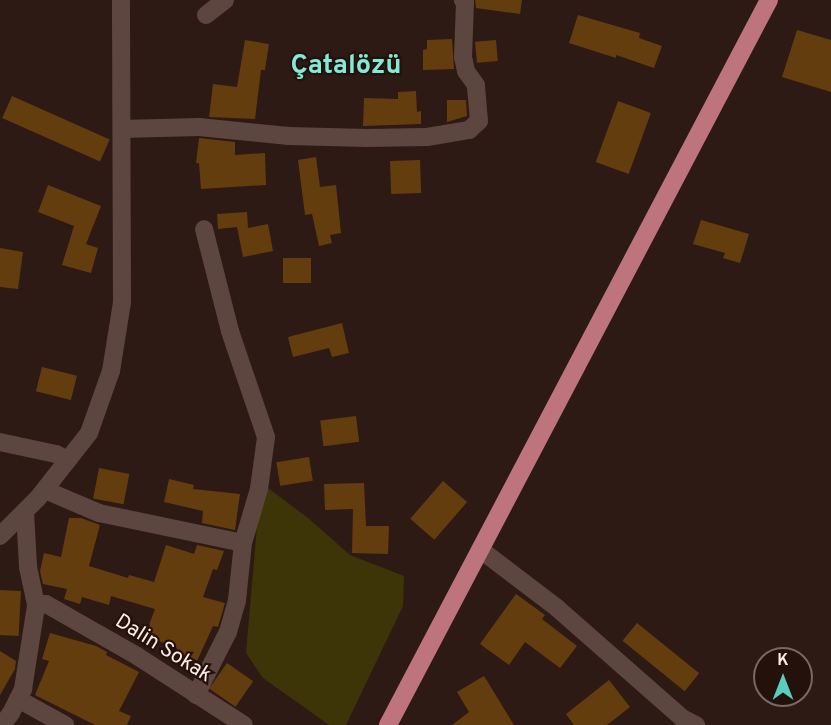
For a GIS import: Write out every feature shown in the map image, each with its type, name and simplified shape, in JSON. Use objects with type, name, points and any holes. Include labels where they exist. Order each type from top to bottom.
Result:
[{"type":"main road","points":[[388,725],[769,0]]},
{"type":"street","points":[[0,536],[45,490],[89,433],[111,371],[122,302],[121,0]]},
{"type":"street","points":[[206,15],[225,0]]},
{"type":"street","points":[[122,129],[199,127],[289,136],[367,138],[427,137],[444,132],[469,130],[479,122],[476,85],[466,71],[463,57],[465,15],[463,0]]},
{"type":"street","points":[[195,695],[228,633],[237,600],[243,543],[259,489],[266,437],[230,331],[204,229]]},
{"type":"street","points":[[0,442],[56,454],[69,460]]},
{"type":"street","points":[[45,490],[99,513],[243,543]]},
{"type":"street","points":[[2,725],[11,713],[22,689],[36,606],[28,567],[25,511]]},
{"type":"street","points":[[481,550],[557,608],[682,718],[696,725]]},
{"type":"street","name":"Dalin Sokak","points":[[36,606],[46,604],[58,613],[137,656],[244,725]]},
{"type":"street","points":[[18,699],[65,725]]},
{"type":"shaded area","points":[[264,485],[308,518],[350,555],[404,576],[403,606],[346,725],[329,725],[263,678],[246,653],[257,526]]},
{"type":"building","points":[[475,0],[522,0],[520,14],[476,8]]},
{"type":"building","points":[[578,15],[640,33],[639,38],[662,46],[654,68],[569,43]]},
{"type":"building","points":[[797,30],[831,40],[831,92],[782,77]]},
{"type":"building","points":[[452,39],[454,69],[423,70],[423,50],[427,49],[427,40]]},
{"type":"building","points":[[245,40],[269,44],[265,70],[261,70],[255,119],[209,117],[213,84],[237,87]]},
{"type":"building","points":[[496,40],[498,61],[477,63],[475,42]]},
{"type":"building","points":[[416,91],[417,112],[421,111],[421,124],[363,126],[364,98],[398,99],[398,92]]},
{"type":"building","points":[[12,96],[110,140],[100,161],[2,118]]},
{"type":"building","points":[[447,100],[466,100],[467,116],[447,122]]},
{"type":"building","points":[[618,101],[651,113],[629,174],[596,162]]},
{"type":"building","points":[[199,138],[235,142],[235,155],[265,153],[266,185],[201,189],[199,163],[196,163]]},
{"type":"building","points":[[316,157],[320,187],[336,185],[341,233],[330,235],[332,243],[319,246],[312,214],[305,215],[298,160]]},
{"type":"building","points":[[420,160],[421,193],[391,194],[390,161]]},
{"type":"building","points":[[48,185],[101,206],[86,244],[98,248],[91,273],[62,265],[74,226],[38,212]]},
{"type":"building","points":[[247,212],[248,228],[268,224],[273,251],[243,257],[237,227],[218,229],[217,214]]},
{"type":"building","points":[[701,220],[749,234],[740,263],[723,258],[725,253],[693,244]]},
{"type":"building","points":[[0,248],[23,252],[18,289],[0,287]]},
{"type":"building","points":[[283,258],[311,258],[311,283],[283,283]]},
{"type":"building","points":[[342,323],[349,353],[332,357],[329,348],[293,357],[288,337]]},
{"type":"building","points":[[42,367],[77,376],[71,400],[36,391]]},
{"type":"building","points":[[356,416],[359,442],[323,446],[320,420]]},
{"type":"building","points":[[309,457],[313,481],[280,486],[276,462]]},
{"type":"building","points":[[99,468],[129,474],[124,504],[93,498]]},
{"type":"building","points":[[169,479],[194,485],[193,489],[240,494],[235,530],[202,523],[203,511],[164,502]]},
{"type":"building","points":[[443,481],[467,502],[434,540],[410,519]]},
{"type":"building","points":[[364,483],[366,526],[389,526],[388,554],[352,553],[353,509],[325,510],[324,484]]},
{"type":"building","points":[[69,518],[81,518],[100,525],[89,566],[128,578],[129,575],[154,582],[166,545],[194,554],[197,545],[224,551],[217,570],[213,569],[203,597],[225,603],[218,627],[213,626],[197,661],[176,652],[177,648],[145,636],[155,609],[111,596],[109,605],[82,597],[80,604],[64,599],[67,589],[43,584],[40,571],[44,553],[61,557]]},
{"type":"building","points":[[0,590],[21,591],[19,636],[0,635]]},
{"type":"building","points":[[516,594],[545,615],[542,619],[577,646],[560,668],[525,642],[509,665],[480,644]]},
{"type":"building","points":[[637,623],[699,673],[685,691],[623,641]]},
{"type":"building","points":[[50,633],[96,646],[107,652],[106,655],[139,672],[119,711],[131,716],[127,725],[95,725],[35,695],[49,661],[42,659]]},
{"type":"building","points":[[0,651],[16,661],[15,669],[0,695]]},
{"type":"building","points":[[227,663],[253,681],[235,707],[209,688]]},
{"type":"building","points":[[484,676],[514,725],[452,725],[469,712],[457,692]]},
{"type":"building","points":[[609,680],[630,707],[607,725],[574,725],[566,714]]},
{"type":"district","name":"Çatalözü","points":[[346,67]]}]
